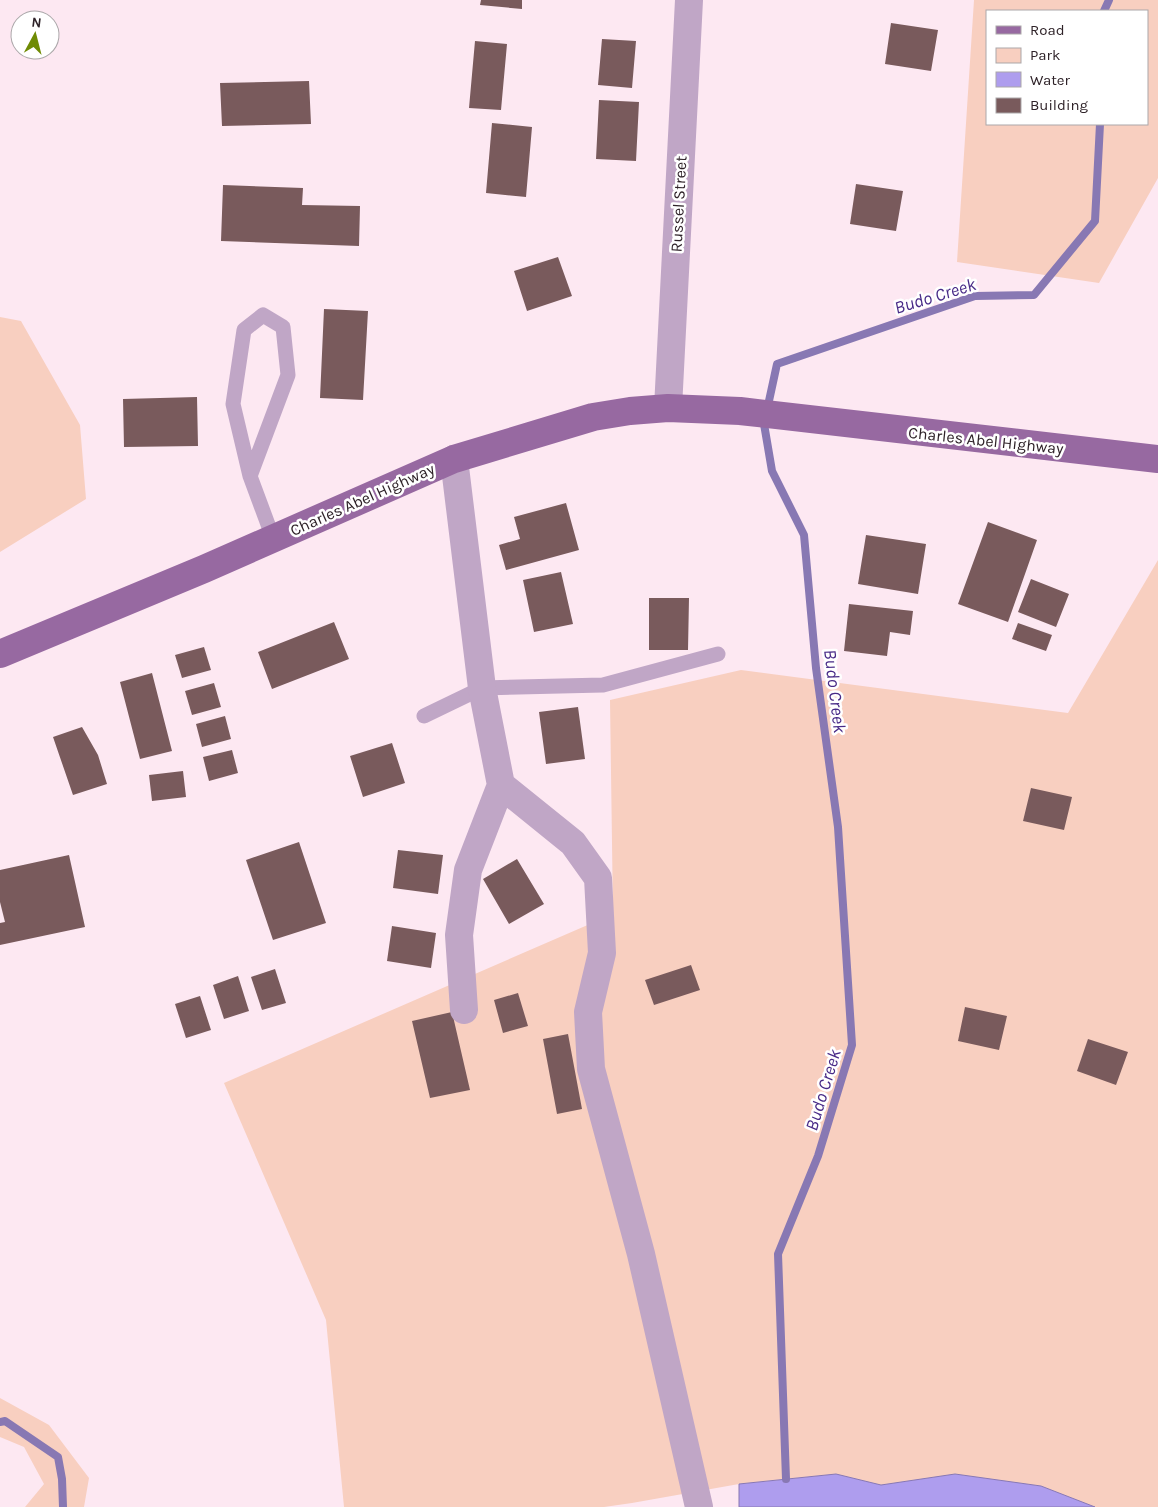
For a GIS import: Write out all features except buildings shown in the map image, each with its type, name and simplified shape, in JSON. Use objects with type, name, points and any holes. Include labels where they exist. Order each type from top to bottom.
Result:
[{"type":"main road","name":"Charles Abel Highway","points":[[0,654],[204,569],[454,458],[593,417],[630,411],[668,408],[740,411],[1158,459]]},
{"type":"street","name":"Russel Street","points":[[668,408],[689,0]]},
{"type":"street","points":[[454,458],[482,688],[501,786],[468,870],[459,935],[464,1010]]},
{"type":"street","points":[[501,786],[573,844],[598,878],[602,952],[588,1012],[591,1069],[641,1254],[699,1507]]},
{"type":"lane","points":[[250,476],[288,375],[283,327],[263,315],[244,330],[233,404],[250,476],[273,538]]},
{"type":"lane","points":[[424,716],[482,688],[603,685],[718,654]]},
{"type":"green space","points":[[974,0],[1158,0],[1158,178],[1099,283],[957,262]]},
{"type":"green space","points":[[0,317],[21,321],[80,425],[86,499],[0,552]]},
{"type":"green space","points":[[1158,560],[1158,1507],[1095,1507],[1041,1486],[955,1474],[881,1485],[836,1474],[739,1484],[604,1507],[344,1507],[326,1320],[224,1083],[613,914],[610,700],[741,670],[1068,713]]},
{"type":"green space","points":[[0,1398],[49,1425],[89,1478],[84,1507],[25,1507],[44,1484],[24,1447],[0,1437]]},
{"type":"water","points":[[836,1474],[881,1485],[955,1474],[1041,1486],[1095,1507],[739,1507],[739,1484]]},
{"type":"waterway","name":"Budo Creek","points":[[1104,10],[1109,0]]},
{"type":"waterway","name":"Budo Creek","points":[[786,1479],[778,1254],[818,1156],[852,1045],[838,827],[816,668],[804,535],[772,471],[764,424],[777,364],[975,296],[1034,295],[1095,221],[1100,125]]},
{"type":"waterway","points":[[0,1422],[5,1421],[58,1457],[62,1479],[63,1507]]}]
